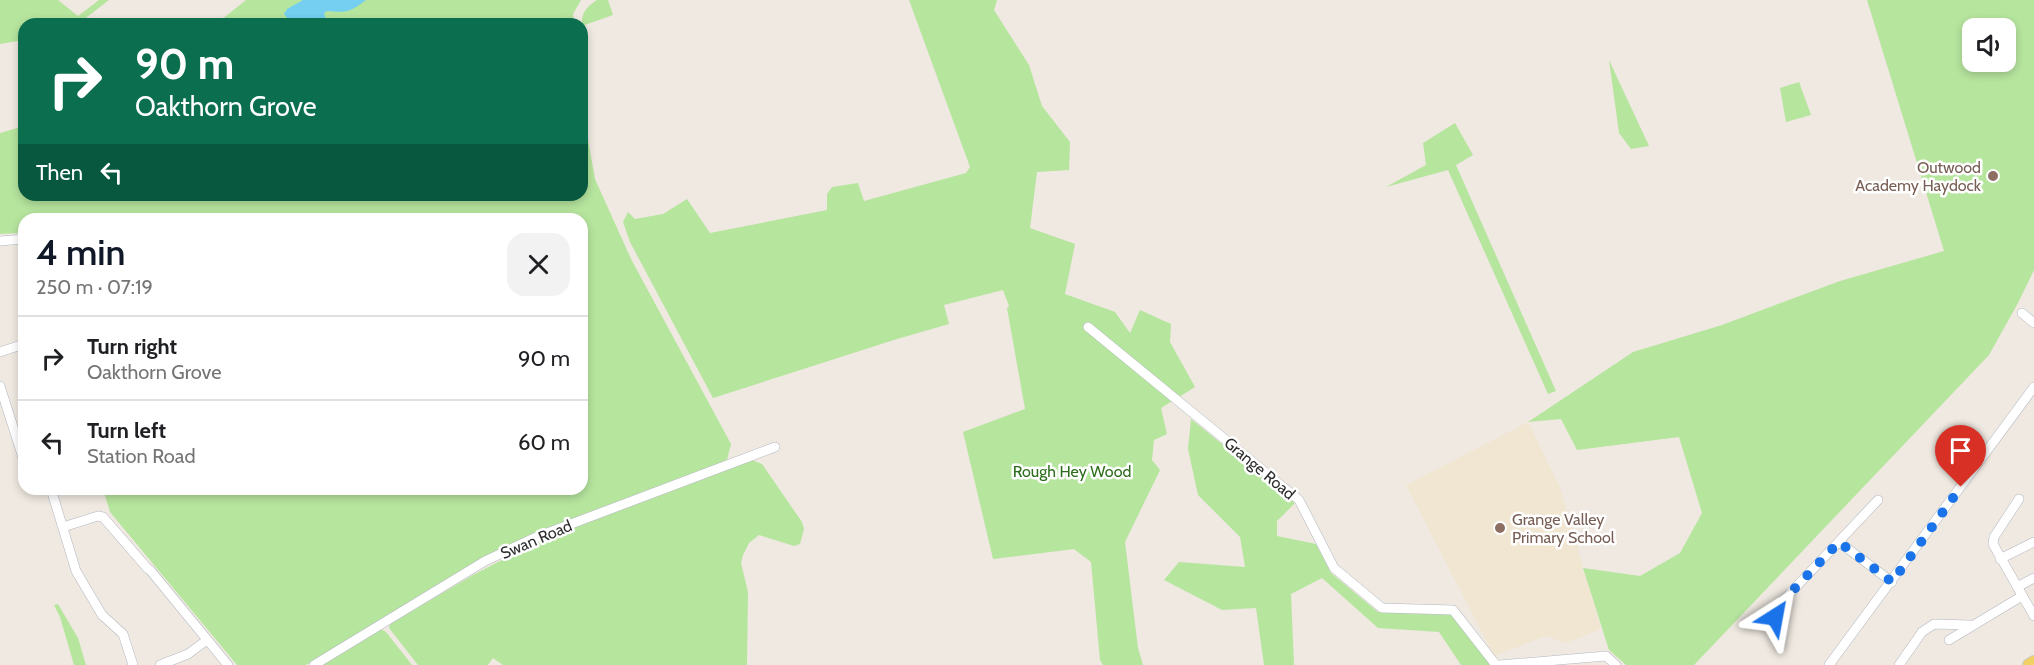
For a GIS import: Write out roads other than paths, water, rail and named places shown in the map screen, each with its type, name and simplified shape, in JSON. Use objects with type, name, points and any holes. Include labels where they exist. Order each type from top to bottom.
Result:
[{"type":"main road","points":[[2029,665],[2034,662]]},
{"type":"street","points":[[0,242],[18,240]]},
{"type":"street","points":[[2022,313],[2034,323]]},
{"type":"street","name":"Grange Road","points":[[1088,327],[1299,500],[1334,568],[1382,608],[1454,610],[1498,665],[1606,656],[1616,665]]},
{"type":"street","points":[[0,352],[18,346]]},
{"type":"street","points":[[0,386],[18,442]]},
{"type":"street","points":[[1829,665],[2034,387]]},
{"type":"street","name":"Swan Road","points":[[314,665],[485,561],[534,538],[775,447]]},
{"type":"street","points":[[53,495],[76,571],[102,615],[123,634],[133,665]]},
{"type":"street","points":[[2019,499],[1993,541],[1993,547],[2034,616]]},
{"type":"street","points":[[1774,619],[1778,606],[1878,500]]},
{"type":"street","points":[[63,527],[98,516],[103,517],[228,665]]},
{"type":"street","points":[[1839,542],[1892,582]]},
{"type":"street","points":[[2000,559],[2034,542]]},
{"type":"street","points":[[1949,640],[2020,591],[2034,578]]},
{"type":"street","points":[[1899,665],[1923,632],[1934,624],[1971,626]]},
{"type":"street","points":[[160,665],[188,654],[207,640]]},
{"type":"water","points":[[303,0],[366,0],[348,11],[327,11],[324,13],[325,18],[287,18],[284,14],[287,9]]},
{"type":"place","name":"Outwood Academy Haydock","points":[[1993,176]]},
{"type":"place","name":"Grange Valley Primary School","points":[[1500,528]]},
{"type":"park label","name":"Rough Hey Wood","points":[[1072,471]]}]
